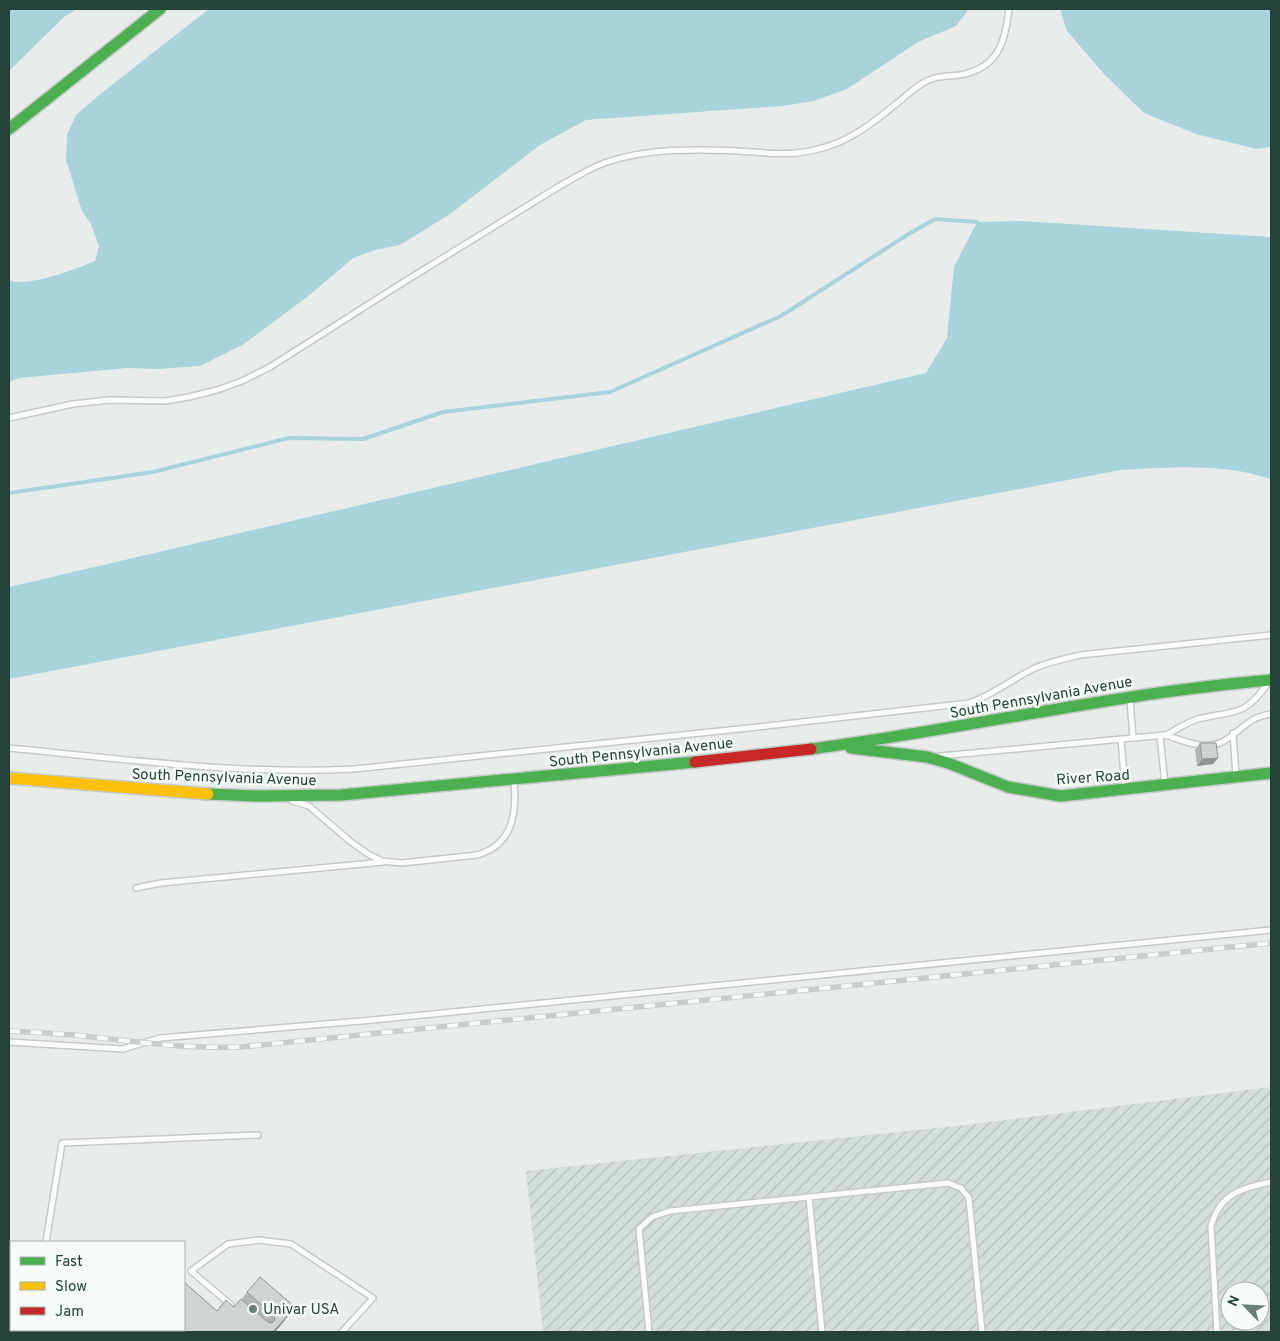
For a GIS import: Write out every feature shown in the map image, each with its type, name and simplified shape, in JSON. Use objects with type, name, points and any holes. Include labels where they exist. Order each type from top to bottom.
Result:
[{"type":"street","points":[[9,129],[160,9]]},
{"type":"street","name":"South Pennsylvania Avenue","points":[[9,778],[202,794],[267,796],[341,795],[720,759],[833,746],[919,734],[1129,697],[1206,686],[1271,680]]},
{"type":"street","name":"River Road","points":[[833,746],[927,757],[948,763],[1008,787],[1061,796],[1271,773]]},
{"type":"lane","points":[[9,418],[73,404],[109,400],[165,401],[217,390],[242,381],[277,363],[563,184],[590,169],[608,162],[631,156],[693,150],[780,155],[794,154],[829,146],[860,131],[922,83],[934,78],[968,73],[993,60],[1006,31],[1009,9]]},
{"type":"lane","points":[[9,748],[260,770],[307,771],[354,768],[749,728],[969,703],[994,693],[1014,679],[1035,668],[1057,660],[1080,655],[1271,634]]},
{"type":"lane","points":[[927,757],[1163,735],[1197,719],[1235,713],[1257,698],[1271,680]]},
{"type":"lane","points":[[1129,697],[1133,738]]},
{"type":"lane","points":[[1163,735],[1197,745],[1219,743],[1254,719],[1271,714]]},
{"type":"lane","points":[[1233,733],[1236,777]]},
{"type":"lane","points":[[1163,735],[1165,785]]},
{"type":"lane","points":[[1121,739],[1126,790]]},
{"type":"lane","points":[[136,888],[161,883],[478,855],[488,852],[502,841],[513,820],[516,802],[514,779]]},
{"type":"lane","points":[[267,796],[309,806],[368,854],[382,861],[389,862]]},
{"type":"lane","points":[[9,1042],[123,1049],[149,1040],[168,1038],[383,1019],[1271,930]]},
{"type":"lane","points":[[46,1241],[62,1144],[258,1135]]},
{"type":"lane","points":[[1217,1332],[1211,1226],[1214,1214],[1224,1200],[1243,1188],[1271,1182]]},
{"type":"lane","points":[[649,1332],[638,1229],[652,1217],[670,1211],[948,1183],[961,1188],[969,1198],[982,1332]]},
{"type":"lane","points":[[809,1197],[822,1332]]},
{"type":"lane","points":[[233,1308],[191,1271],[228,1244],[259,1240],[291,1244],[373,1298],[342,1332]]},
{"type":"shaded area","points":[[1271,1087],[1271,1332],[543,1332],[526,1171],[965,1125]]},
{"type":"water","points":[[9,9],[77,9],[64,17],[9,71]]},
{"type":"water","points":[[209,9],[968,9],[956,26],[918,42],[847,89],[814,101],[782,106],[586,120],[540,145],[450,214],[400,245],[375,250],[353,258],[311,294],[244,344],[200,366],[158,369],[127,368],[19,378],[9,382],[9,280],[28,282],[40,280],[95,261],[99,246],[91,224],[82,211],[66,160],[67,135],[76,115]]},
{"type":"water","points":[[1060,9],[1271,9],[1271,147],[1257,149],[1196,134],[1144,113],[1104,74],[1067,31]]},
{"type":"water","points":[[1022,221],[1271,237],[1271,479],[1234,470],[1216,468],[1178,467],[1121,470],[9,679],[9,587],[926,373],[947,338],[954,267],[977,222]]},
{"type":"building","points":[[1200,743],[1216,743],[1218,758],[1202,759]]},
{"type":"building","points":[[260,1277],[295,1307],[273,1332],[128,1332],[185,1331],[185,1283],[217,1311],[226,1300],[234,1307],[241,1299],[268,1322],[272,1323],[275,1319],[274,1316],[247,1292]]},
{"type":"building","points":[[10,1301],[10,1331],[26,1331],[9,1332]]},
{"type":"waterway","points":[[9,493],[153,472],[289,438],[363,439],[443,412],[610,392],[781,316],[935,219],[977,222]]},
{"type":"railway","points":[[9,1031],[74,1035],[178,1046],[241,1047],[1271,943]]},
{"type":"traffic: fast","points":[[9,129],[160,9]]},
{"type":"traffic: fast","points":[[811,749],[926,732],[1155,693],[1271,680]]},
{"type":"traffic: fast","points":[[851,748],[927,757],[948,763],[1008,787],[1061,796],[1271,773]]},
{"type":"traffic: fast","points":[[208,794],[258,796],[341,795],[695,762]]},
{"type":"traffic: slow","points":[[9,778],[208,794]]},
{"type":"traffic: jam","points":[[695,762],[811,749]]},
{"type":"place","name":"Univar USA","points":[[253,1309]]}]
